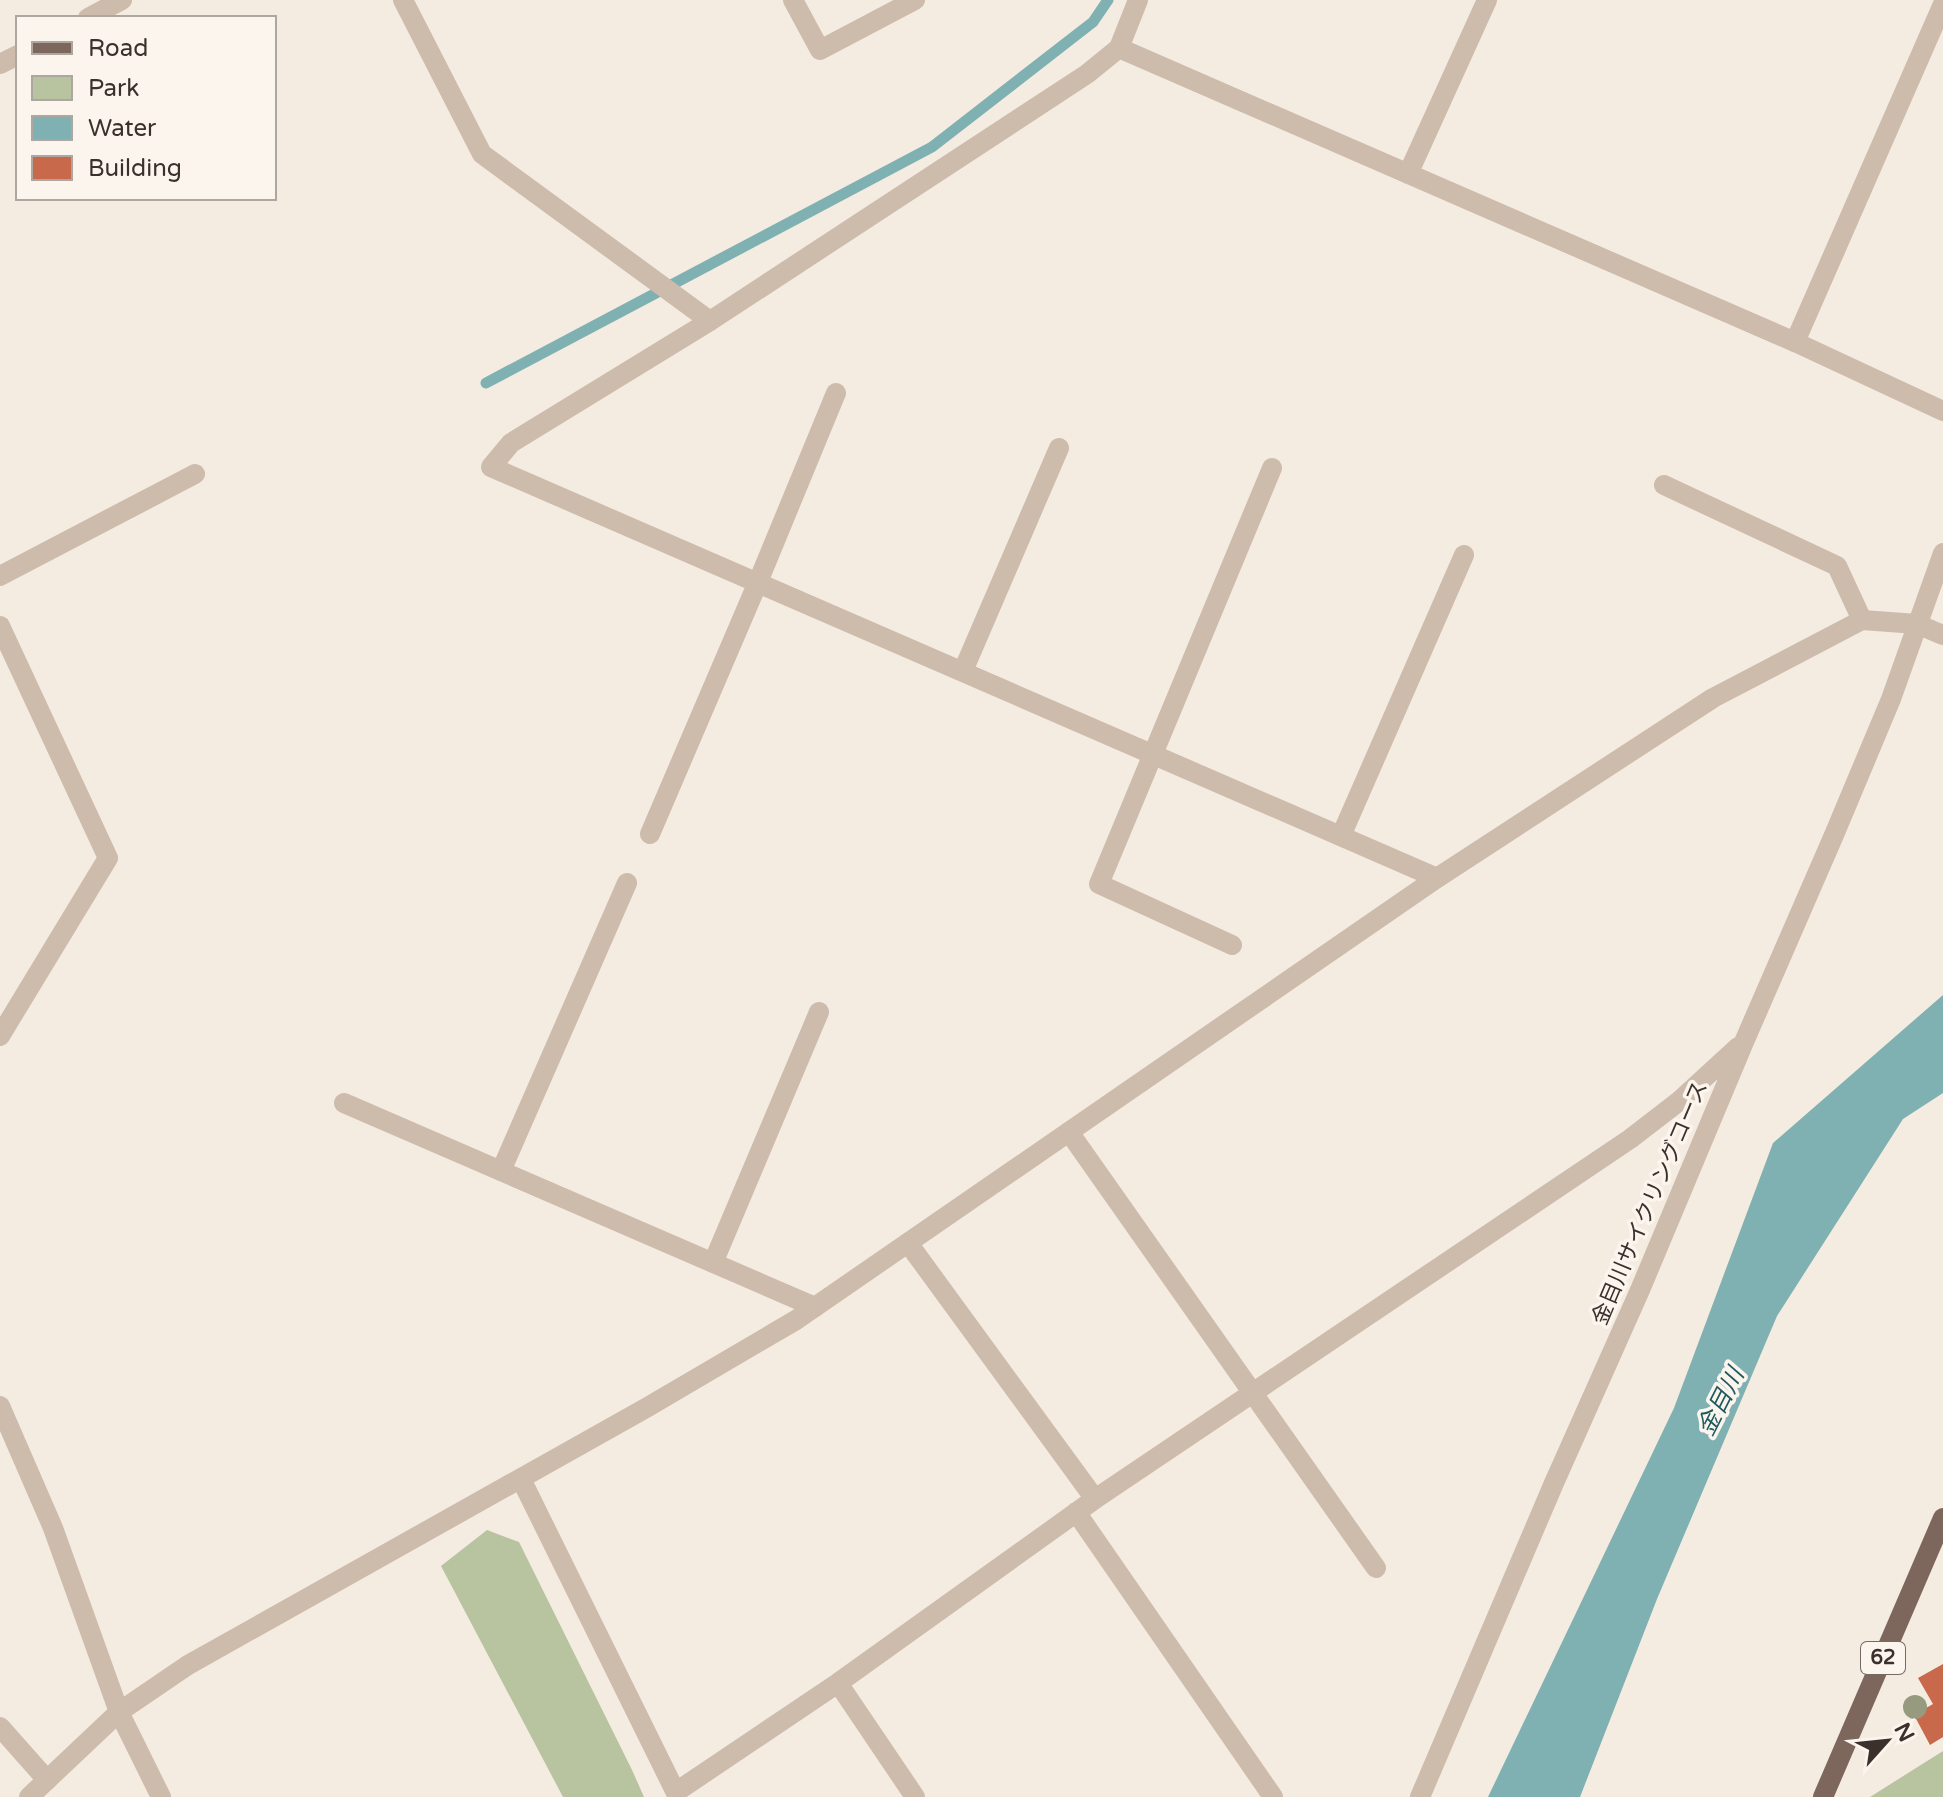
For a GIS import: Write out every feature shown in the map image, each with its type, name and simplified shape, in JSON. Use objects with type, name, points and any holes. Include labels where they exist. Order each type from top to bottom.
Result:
[{"type":"main road","name":"62","points":[[1823,1797],[1943,1518]]},
{"type":"street","points":[[92,16],[122,0]]},
{"type":"street","points":[[403,0],[482,154],[710,321]]},
{"type":"street","points":[[793,0],[820,50],[915,0]]},
{"type":"street","points":[[1138,0],[1119,48],[1087,74],[710,321],[511,443],[491,467],[1437,878]]},
{"type":"street","points":[[1408,174],[1487,0]]},
{"type":"street","points":[[1795,342],[1943,4]]},
{"type":"street","points":[[1119,48],[1795,342],[1943,411]]},
{"type":"street","points":[[650,834],[836,393]]},
{"type":"street","points":[[963,671],[1059,448]]},
{"type":"street","points":[[1232,945],[1099,884],[1272,468]]},
{"type":"street","points":[[0,576],[195,474]]},
{"type":"street","points":[[1664,485],[1837,566],[1862,620]]},
{"type":"street","name":"金目川サイクリングコース","points":[[1420,1797],[1879,727],[1943,553]]},
{"type":"street","points":[[1341,836],[1464,555]]},
{"type":"street","points":[[29,1797],[119,1712],[188,1665],[521,1479],[796,1320],[1437,878],[1713,698],[1862,620],[1917,624],[1941,634]]},
{"type":"street","points":[[0,626],[108,858],[0,1036]]},
{"type":"street","points":[[501,1171],[627,883]]},
{"type":"street","points":[[713,1263],[819,1012]]},
{"type":"street","points":[[521,1479],[677,1794],[1076,1512],[1630,1139],[1678,1102],[1744,1042]]},
{"type":"street","points":[[344,1103],[815,1307]]},
{"type":"street","points":[[1069,1132],[1376,1568]]},
{"type":"street","points":[[908,1243],[1095,1499]]},
{"type":"street","points":[[0,1406],[53,1528],[119,1712],[161,1797]]},
{"type":"street","points":[[1076,1512],[1273,1797]]},
{"type":"street","points":[[838,1683],[915,1797]]},
{"type":"street","points":[[0,1727],[47,1780]]},
{"type":"green space","points":[[487,1530],[519,1542],[644,1797],[563,1797],[441,1566]]},
{"type":"green space","points":[[1943,1751],[1943,1797],[1870,1797]]},
{"type":"water","name":"金目川","points":[[1943,995],[1943,1093],[1903,1119],[1777,1316],[1657,1599],[1580,1797],[1488,1797],[1674,1408],[1773,1143]]},
{"type":"building","points":[[1943,1664],[1943,1737],[1930,1745],[1914,1715],[1933,1704],[1918,1678]]},
{"type":"waterway","points":[[486,383],[932,147],[1093,22],[1108,0]]}]
